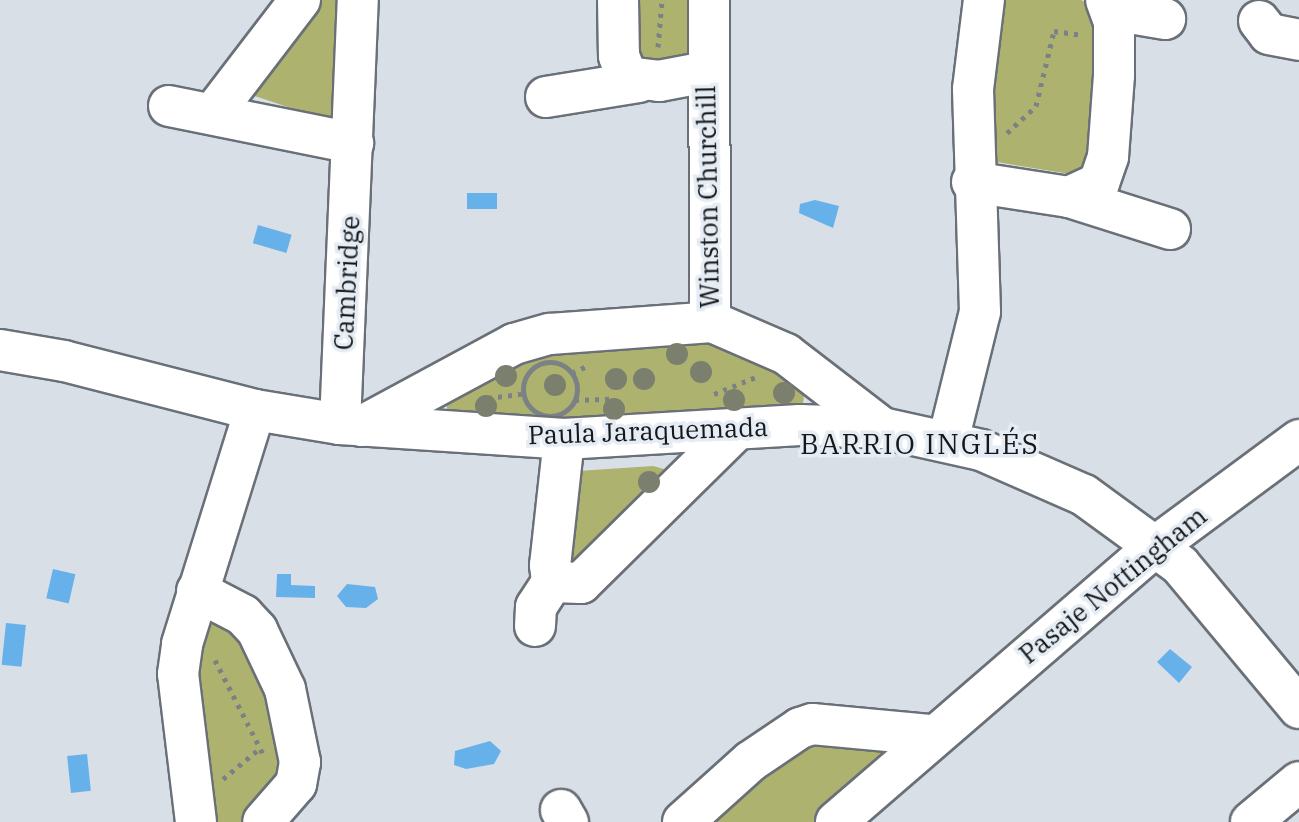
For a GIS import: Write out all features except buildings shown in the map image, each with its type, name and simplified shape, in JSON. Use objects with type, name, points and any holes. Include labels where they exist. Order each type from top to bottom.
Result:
[{"type":"street","points":[[215,111],[300,0]]},
{"type":"street","name":"Cambridge","points":[[351,425],[353,143],[358,0]]},
{"type":"street","points":[[618,0],[621,69],[648,68]]},
{"type":"street","name":"Winston Churchill","points":[[709,0],[706,72],[710,322]]},
{"type":"street","points":[[948,441],[980,312],[972,182],[973,89],[984,0]]},
{"type":"street","points":[[1069,197],[1090,190],[1104,174],[1111,17],[1165,19]]},
{"type":"street","points":[[1259,21],[1269,34],[1299,40]]},
{"type":"street","name":"Winston Churchill","points":[[546,97],[648,68],[706,72]]},
{"type":"street","points":[[169,106],[215,111],[353,143]]},
{"type":"street","points":[[972,182],[1069,197],[1170,229]]},
{"type":"street","name":"Winston Churchill","points":[[351,425],[514,344],[550,334],[710,322],[786,354],[882,428]]},
{"type":"street","name":"Paula Jaraquemada","points":[[0,350],[94,368],[255,410],[351,425],[564,439],[737,429],[882,428],[948,441],[1045,474],[1121,519],[1180,565],[1299,708]]},
{"type":"street","points":[[196,822],[178,674],[194,599],[255,410]]},
{"type":"street","points":[[552,582],[581,583],[592,577],[737,429]]},
{"type":"street","points":[[535,626],[536,607],[552,582],[550,545],[564,439]]},
{"type":"street","name":"Pasaje Nottingham","points":[[836,822],[931,735],[1156,546],[1299,440]]},
{"type":"street","points":[[194,599],[243,615],[277,668],[300,762],[291,792],[263,822]]},
{"type":"street","points":[[683,822],[751,761],[800,728],[821,725],[931,735]]},
{"type":"street","points":[[1251,822],[1299,782]]},
{"type":"path","points":[[648,68],[662,0]]},
{"type":"path","points":[[1002,138],[1036,106],[1054,31],[1111,17]]},
{"type":"path","points":[[557,363],[572,373],[575,400],[564,413],[544,416],[531,409],[522,394],[531,369],[557,363]]},
{"type":"path","points":[[699,396],[744,385],[766,368]]},
{"type":"path","points":[[483,399],[522,394]]},
{"type":"path","points":[[575,400],[622,399]]},
{"type":"path","points":[[194,599],[229,696],[291,792]]},
{"type":"green space","points":[[309,0],[349,0],[335,117],[318,117],[249,94]]},
{"type":"green space","points":[[631,0],[692,0],[692,58],[642,66],[631,52]]},
{"type":"green space","points":[[995,0],[1081,0],[1103,11],[1090,167],[1076,175],[997,162],[991,148]]},
{"type":"green space","points":[[724,339],[805,388],[802,411],[561,427],[452,417],[447,410],[447,396],[537,350]]},
{"type":"green space","points":[[653,466],[664,469],[666,477],[577,569],[563,556],[578,471]]},
{"type":"green space","points":[[226,617],[258,664],[284,763],[253,822],[203,822],[188,696],[203,625]]},
{"type":"green space","points":[[801,740],[892,749],[825,822],[701,822]]},
{"type":"water","points":[[467,193],[497,193],[497,209],[467,209]]},
{"type":"water","points":[[815,200],[839,206],[833,228],[799,213],[800,204]]},
{"type":"water","points":[[258,225],[292,235],[286,253],[253,243]]},
{"type":"water","points":[[53,569],[75,574],[69,603],[46,598]]},
{"type":"water","points":[[277,574],[291,574],[291,585],[315,586],[315,598],[276,597]]},
{"type":"water","points":[[347,584],[375,587],[378,599],[366,608],[346,607],[337,596]]},
{"type":"water","points":[[6,623],[26,625],[22,667],[2,665]]},
{"type":"water","points":[[1170,649],[1192,667],[1179,683],[1157,662]]},
{"type":"water","points":[[490,741],[501,751],[494,764],[466,769],[454,765],[455,751]]},
{"type":"water","points":[[87,754],[91,791],[71,793],[67,756]]},
{"type":"district","name":"BARRIO INGLÉS","points":[[920,444]]}]
